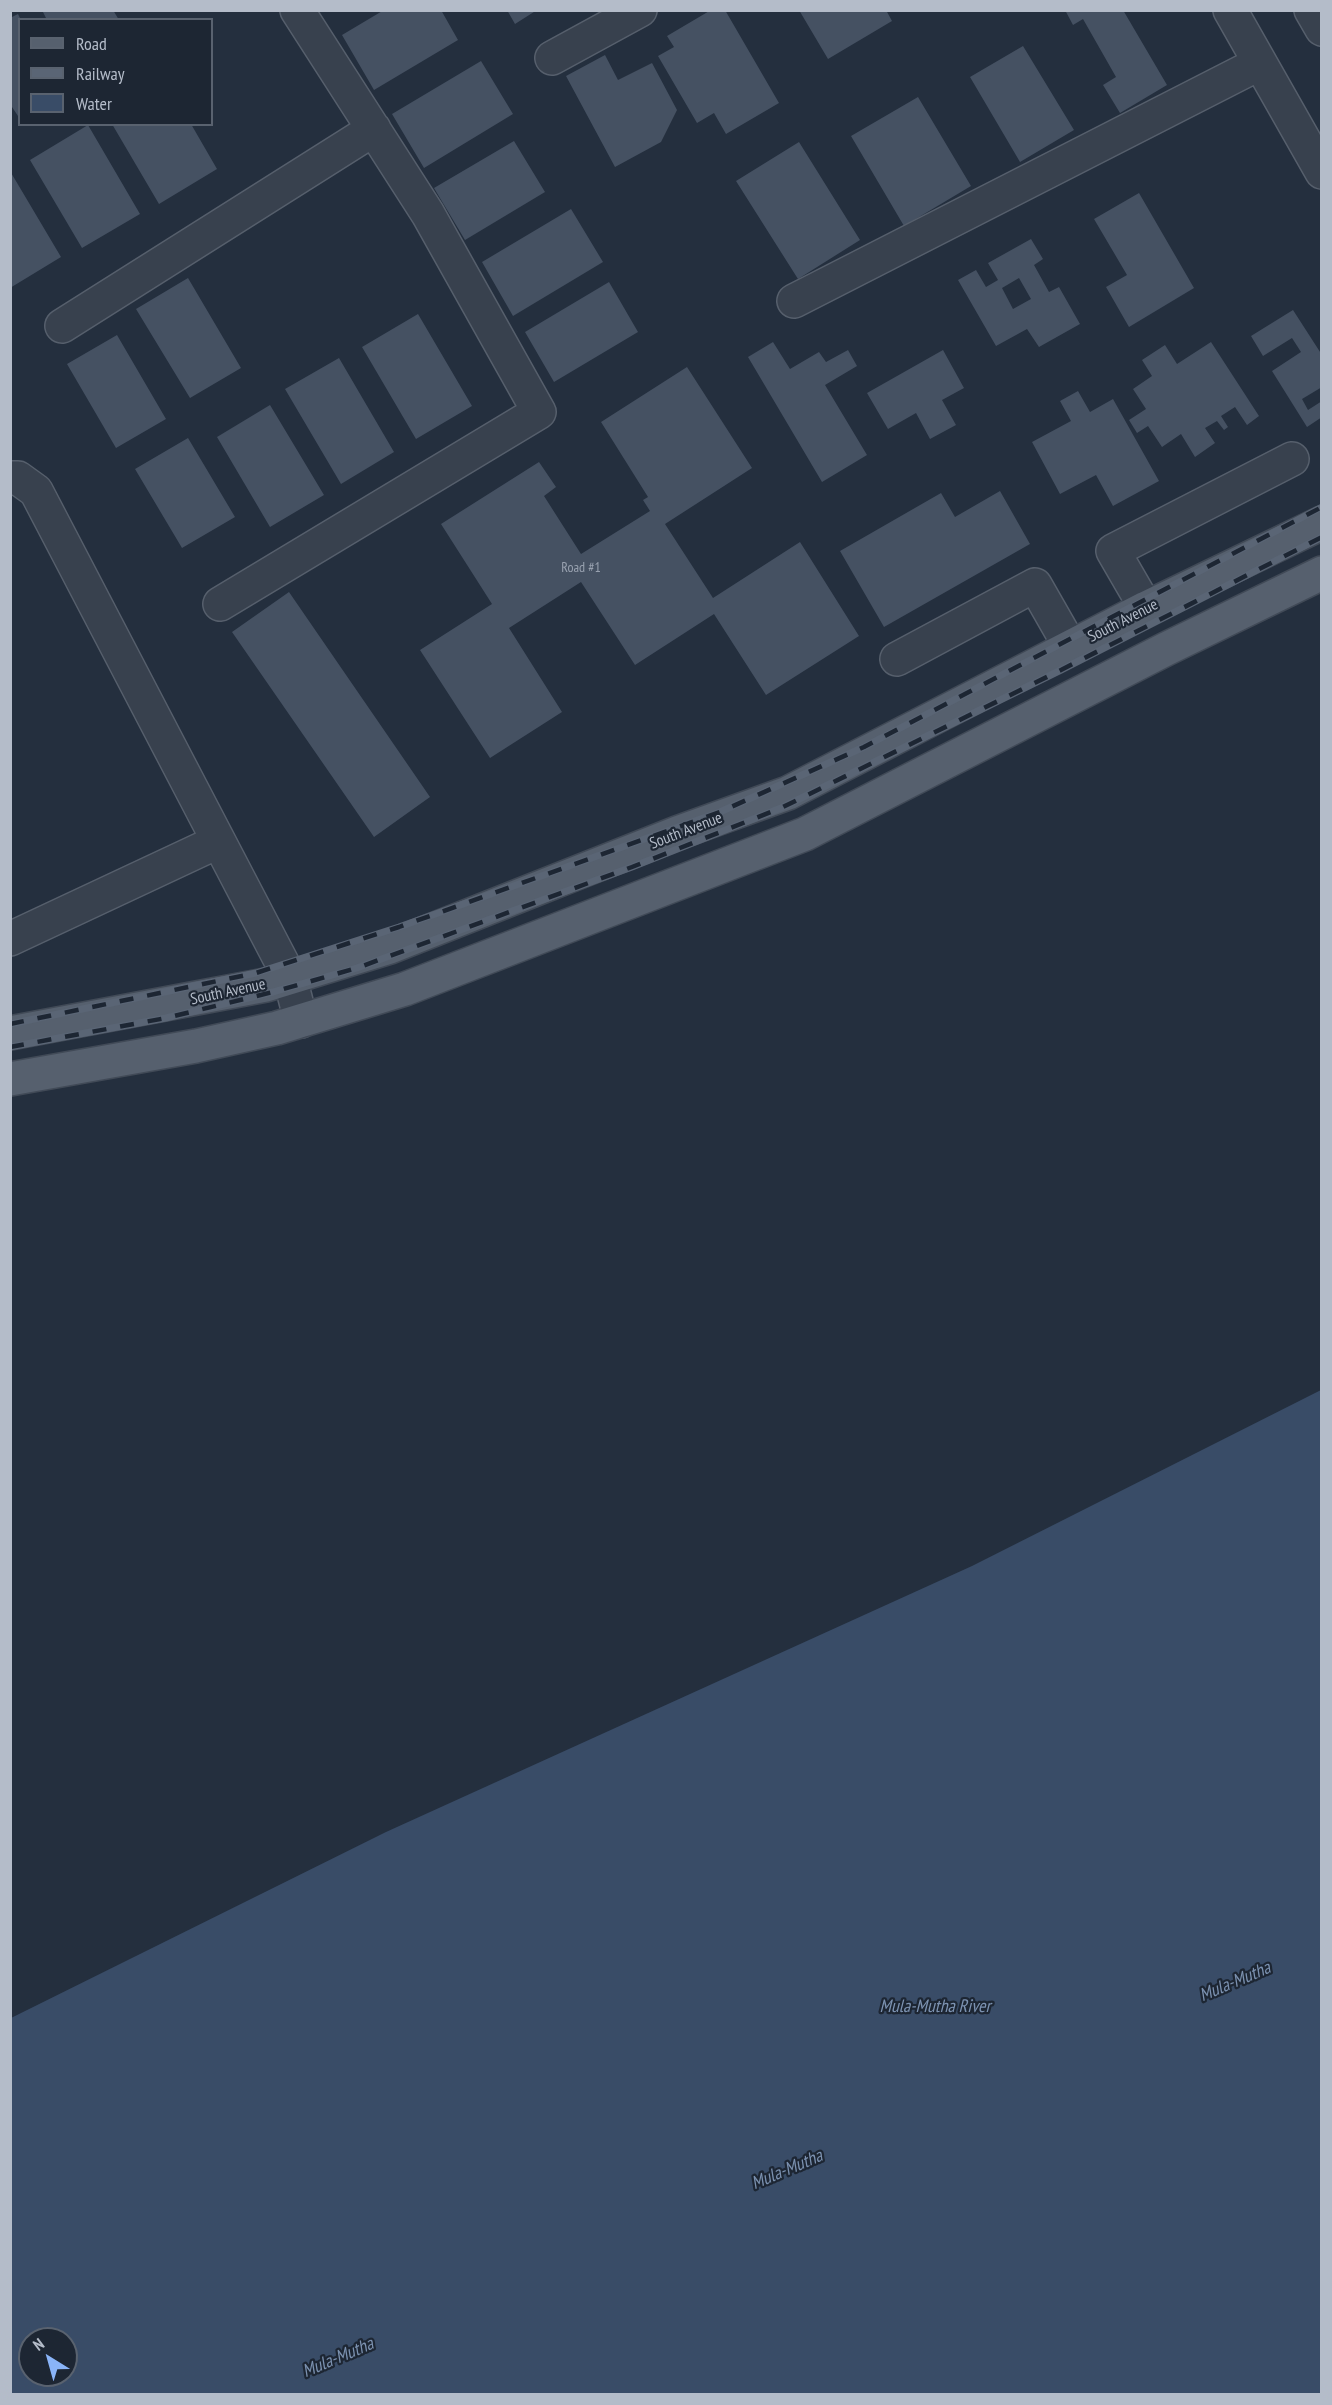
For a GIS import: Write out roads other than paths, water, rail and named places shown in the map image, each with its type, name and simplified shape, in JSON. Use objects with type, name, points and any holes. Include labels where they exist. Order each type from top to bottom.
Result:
[{"type":"main road","name":"South Avenue","points":[[10,1034],[187,1001],[290,978],[390,947],[677,834],[788,793],[1146,608],[1322,523]]},
{"type":"main road","points":[[10,1079],[196,1046],[278,1028],[405,989],[805,834],[1166,649],[1322,573]]},
{"type":"street","points":[[220,604],[539,412],[428,214],[297,10]]},
{"type":"street","points":[[552,58],[640,10]]},
{"type":"street","points":[[1230,10],[1322,172]]},
{"type":"street","points":[[1311,10],[1322,29]]},
{"type":"street","points":[[794,301],[1260,63]]},
{"type":"street","points":[[62,326],[374,129]]},
{"type":"street","points":[[1146,608],[1113,551],[1292,459]]},
{"type":"street","points":[[10,478],[18,478],[36,491],[217,842],[290,978],[301,1021]]},
{"type":"street","points":[[897,659],[1035,585],[1071,648]]},
{"type":"street","points":[[10,939],[217,842]]},
{"type":"water","name":"Mula-Mutha River","points":[[1321,1390],[1321,2394],[11,2394],[11,2018],[386,1832],[972,1566]]},
{"type":"railway","points":[[10,1024],[256,973],[399,927],[720,812],[864,747],[1322,507]]},
{"type":"railway","points":[[10,1047],[166,1018],[273,992],[357,968],[632,867],[781,808],[1061,670],[1322,537]]},
{"type":"water label","name":"Mula-Mutha","points":[[1235,1982]]},
{"type":"water label","name":"Mula-Mutha","points":[[787,2170]]},
{"type":"water label","name":"Mula-Mutha","points":[[338,2358]]}]
